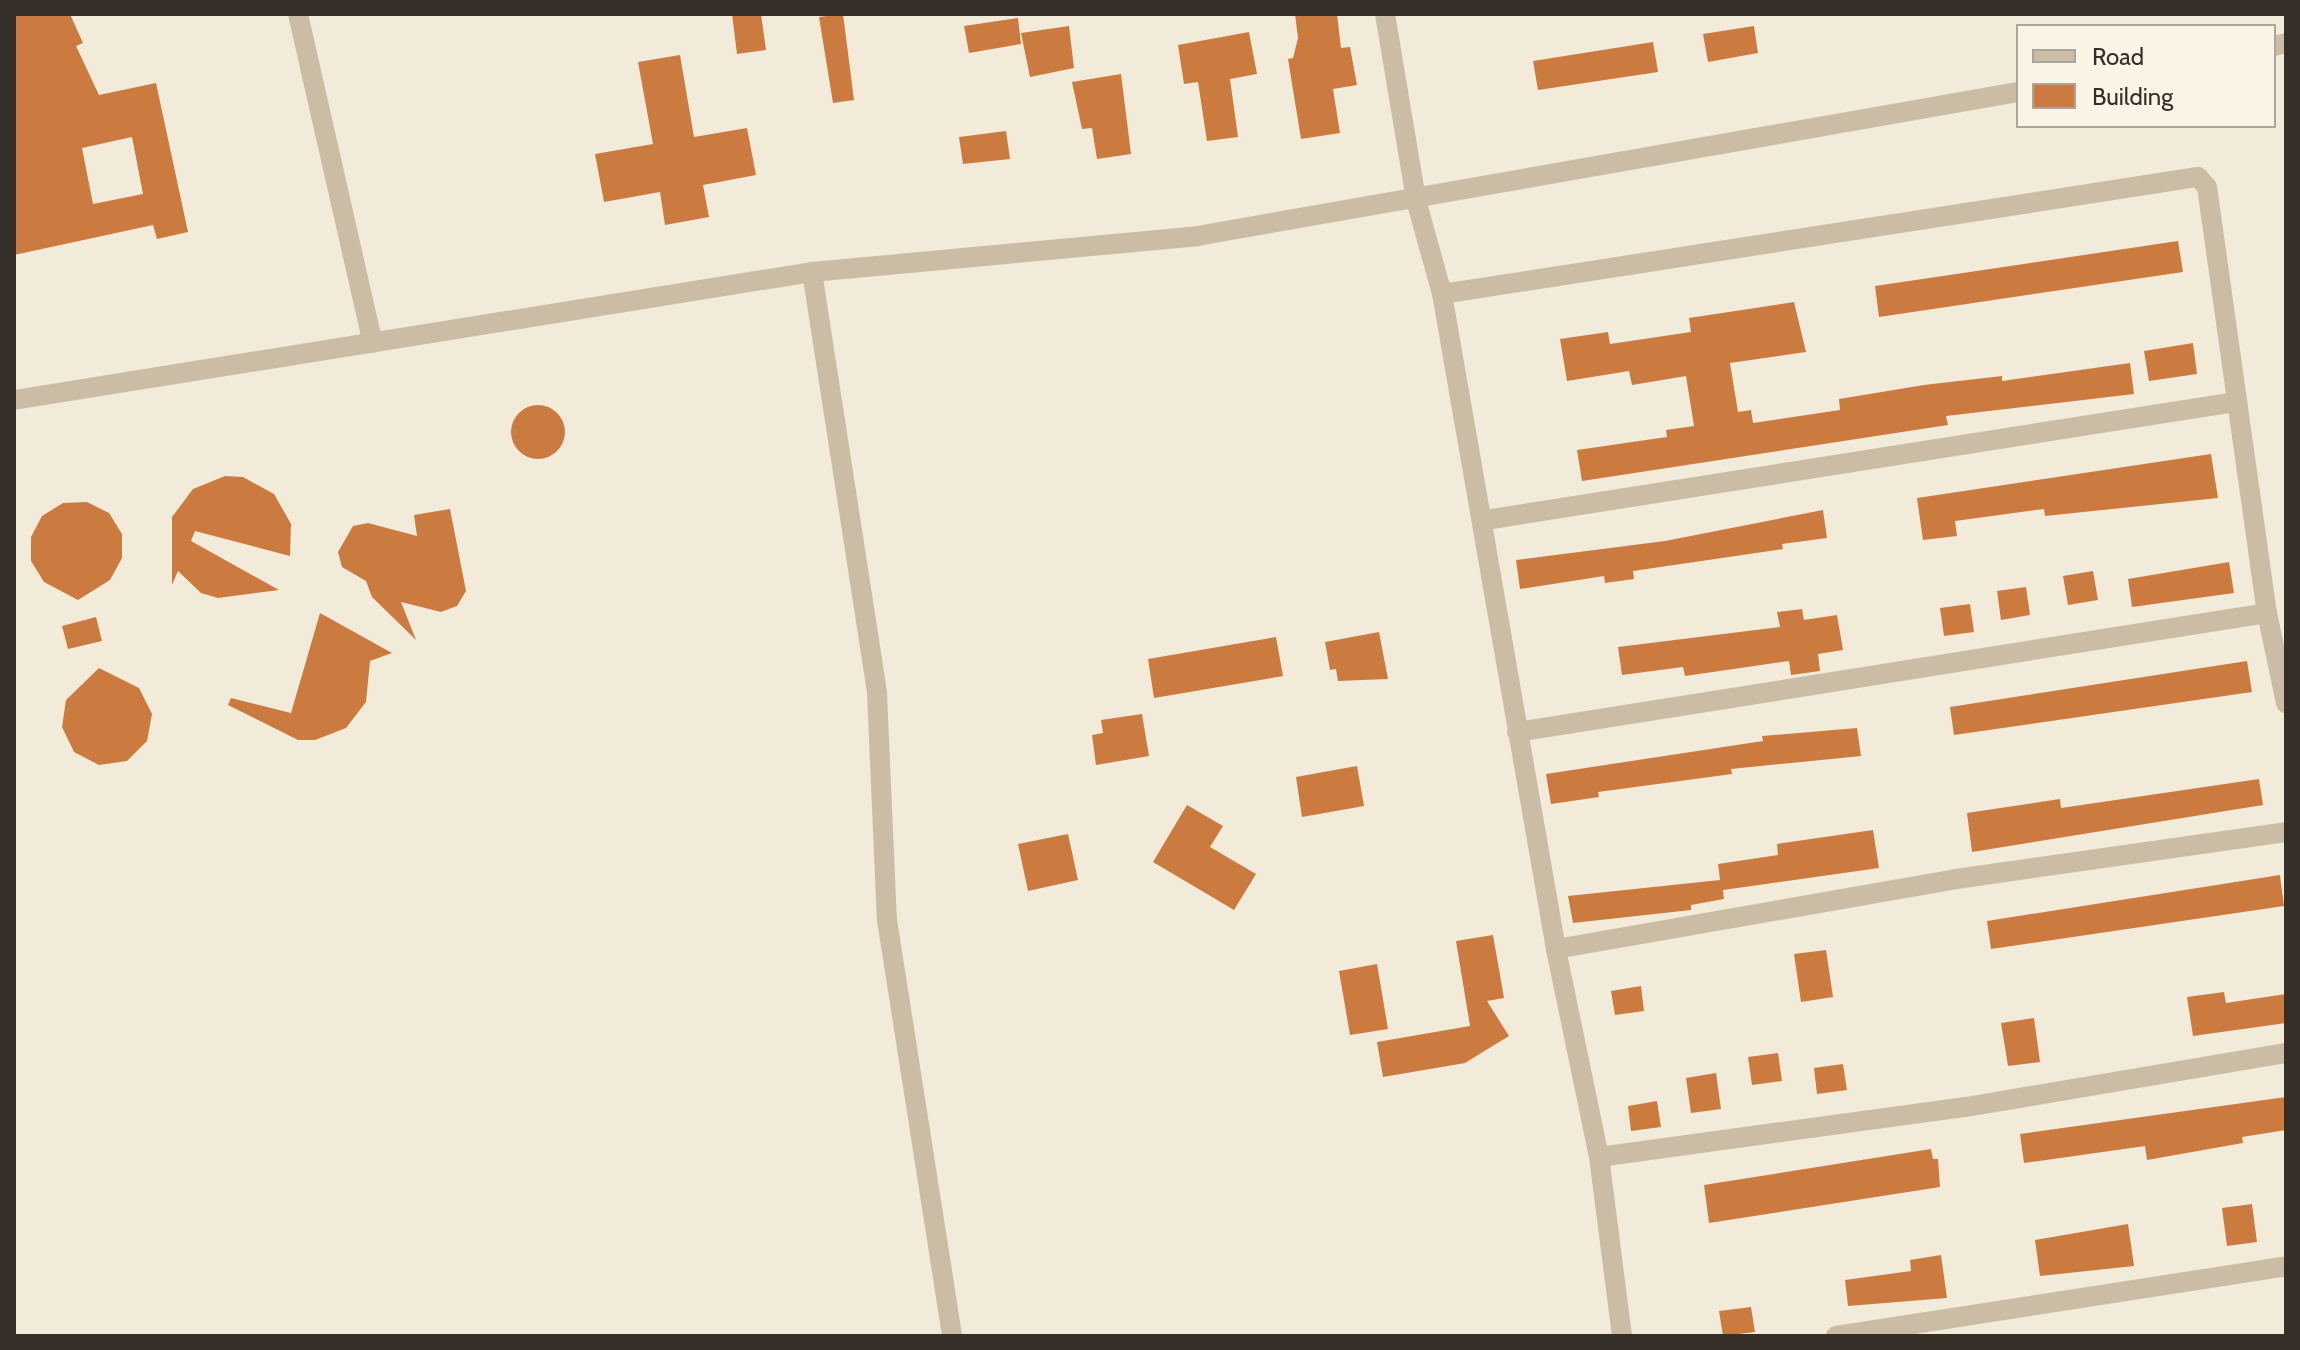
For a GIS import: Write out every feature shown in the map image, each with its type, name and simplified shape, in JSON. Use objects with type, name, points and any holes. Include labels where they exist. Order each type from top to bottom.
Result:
[{"type":"street","points":[[298,14],[373,343]]},
{"type":"street","points":[[1385,14],[1416,200],[1442,294],[1456,395],[1485,520],[1517,732],[1556,949],[1599,1157],[1622,1336]]},
{"type":"street","points":[[14,400],[812,272],[1197,236],[2016,92]]},
{"type":"street","points":[[1442,294],[2198,177],[2207,187],[2267,613],[2286,703]]},
{"type":"street","points":[[812,272],[877,693],[887,920],[952,1336]]},
{"type":"street","points":[[1485,520],[2235,402]]},
{"type":"street","points":[[1517,732],[2267,613]]},
{"type":"street","points":[[1556,949],[1956,879],[2286,832]]},
{"type":"street","points":[[1599,1157],[1966,1107],[2286,1053]]},
{"type":"street","points":[[1836,1336],[2286,1266]]},
{"type":"building","points":[[14,14],[70,14],[83,43],[76,46],[99,95],[156,83],[188,232],[157,239],[153,225],[14,255]],"holes":[[[132,137],[143,194],[93,204],[82,148]]]},
{"type":"building","points":[[732,14],[761,14],[766,50],[737,54]]},
{"type":"building","points":[[843,14],[854,100],[833,103],[819,17]]},
{"type":"building","points":[[1295,14],[1337,14],[1341,48],[1350,47],[1357,85],[1333,89],[1340,133],[1301,139],[1288,59],[1293,58],[1298,38]]},
{"type":"building","points":[[1018,18],[1021,44],[969,53],[964,26]]},
{"type":"building","points":[[1069,26],[1074,68],[1030,77],[1021,33]]},
{"type":"building","points":[[1754,26],[1758,53],[1708,62],[1703,34]]},
{"type":"building","points":[[1249,32],[1257,74],[1230,79],[1238,137],[1207,141],[1198,82],[1184,84],[1178,45]]},
{"type":"building","points":[[1653,42],[1658,72],[1538,90],[1533,61]]},
{"type":"building","points":[[680,55],[694,137],[747,128],[756,175],[703,185],[709,217],[665,225],[660,192],[604,202],[595,154],[653,144],[638,62]]},
{"type":"building","points":[[1121,74],[1131,154],[1097,159],[1092,128],[1082,129],[1072,82]]},
{"type":"building","points":[[1006,131],[1010,159],[963,164],[959,137]]},
{"type":"building","points":[[2178,241],[2183,272],[1879,317],[1875,286]]},
{"type":"building","points":[[1794,302],[1806,352],[1730,363],[1738,412],[1751,410],[1753,423],[1840,410],[1839,399],[1924,385],[2002,376],[2002,381],[2130,363],[2134,394],[1946,416],[1948,425],[1582,481],[1577,450],[1667,437],[1666,430],[1694,426],[1686,376],[1632,385],[1629,371],[1567,381],[1560,339],[1608,332],[1610,344],[1691,332],[1689,318]]},
{"type":"building","points":[[2193,343],[2197,374],[2149,381],[2144,351]]},
{"type":"building","points":[[538,405],[557,413],[565,432],[557,451],[538,459],[519,451],[511,432],[519,413]]},
{"type":"building","points":[[2211,454],[2218,498],[2045,516],[2044,509],[1955,521],[1957,536],[1923,540],[1917,498]]},
{"type":"building","points":[[225,476],[243,477],[274,494],[291,524],[290,556],[195,531],[191,541],[279,590],[218,598],[201,593],[178,571],[172,585],[172,517],[193,489]]},
{"type":"building","points":[[87,502],[109,513],[122,534],[122,558],[110,580],[78,600],[44,582],[31,561],[31,537],[42,516],[63,503]]},
{"type":"building","points":[[450,509],[466,591],[457,606],[441,612],[401,602],[416,640],[372,597],[366,581],[342,567],[338,552],[353,526],[368,523],[417,536],[414,515]]},
{"type":"building","points":[[1823,510],[1827,538],[1782,544],[1783,549],[1633,571],[1634,579],[1605,583],[1604,576],[1520,589],[1516,560],[1665,541]]},
{"type":"building","points":[[2229,562],[2234,593],[2132,607],[2128,579]]},
{"type":"building","points":[[2093,571],[2098,600],[2068,605],[2063,576]]},
{"type":"building","points":[[2026,587],[2030,615],[2001,620],[1997,591]]},
{"type":"building","points":[[1970,604],[1974,632],[1944,636],[1940,608]]},
{"type":"building","points":[[1802,609],[1804,620],[1837,615],[1843,650],[1818,654],[1820,671],[1791,675],[1789,661],[1685,676],[1683,667],[1622,675],[1618,647],[1780,627],[1777,612]]},
{"type":"building","points":[[320,613],[392,653],[370,661],[366,702],[346,728],[315,740],[298,740],[228,705],[231,698],[291,713]]},
{"type":"building","points":[[96,617],[102,641],[68,649],[62,626]]},
{"type":"building","points":[[1379,632],[1388,679],[1338,681],[1336,669],[1330,670],[1325,642]]},
{"type":"building","points":[[1276,637],[1283,676],[1154,698],[1148,659]]},
{"type":"building","points":[[2247,661],[2252,692],[1954,735],[1950,707]]},
{"type":"building","points":[[99,668],[139,688],[152,714],[147,741],[127,761],[99,765],[74,752],[62,727],[66,700]]},
{"type":"building","points":[[1142,714],[1149,756],[1096,765],[1092,735],[1103,733],[1101,720]]},
{"type":"building","points":[[1857,728],[1861,756],[1731,769],[1732,774],[1598,792],[1599,797],[1551,804],[1546,774],[1763,741],[1762,736]]},
{"type":"building","points":[[1357,766],[1364,806],[1302,817],[1296,777]]},
{"type":"building","points":[[2259,779],[2263,805],[1972,852],[1967,813],[2060,799],[2061,808]]},
{"type":"building","points":[[1187,805],[1223,826],[1210,847],[1256,874],[1234,910],[1153,862]]},
{"type":"building","points":[[1873,830],[1879,868],[1723,890],[1724,899],[1691,905],[1691,910],[1573,923],[1568,896],[1720,880],[1718,864],[1778,855],[1777,844]]},
{"type":"building","points":[[1068,834],[1078,880],[1028,891],[1018,844]]},
{"type":"building","points":[[2280,875],[2284,906],[1991,949],[1987,921]]},
{"type":"building","points":[[1493,935],[1504,998],[1487,1001],[1509,1036],[1465,1063],[1383,1077],[1377,1042],[1470,1026],[1456,941]]},
{"type":"building","points":[[1826,950],[1833,997],[1801,1002],[1794,954]]},
{"type":"building","points":[[1377,964],[1388,1029],[1350,1035],[1339,971]]},
{"type":"building","points":[[1641,986],[1644,1011],[1615,1015],[1611,991]]},
{"type":"building","points":[[2224,992],[2226,1003],[2286,994],[2286,1023],[2193,1036],[2187,997]]},
{"type":"building","points":[[2034,1018],[2040,1062],[2008,1066],[2001,1023]]},
{"type":"building","points":[[1778,1053],[1782,1081],[1752,1085],[1748,1057]]},
{"type":"building","points":[[1843,1064],[1847,1090],[1817,1094],[1814,1068]]},
{"type":"building","points":[[1716,1073],[1721,1109],[1691,1113],[1686,1078]]},
{"type":"building","points":[[2286,1097],[2286,1130],[2242,1137],[2243,1143],[2147,1160],[2145,1146],[2024,1163],[2020,1134]]},
{"type":"building","points":[[1657,1101],[1661,1127],[1631,1131],[1628,1106]]},
{"type":"building","points":[[1931,1149],[1933,1159],[1938,1159],[1940,1187],[1709,1223],[1704,1185]]},
{"type":"building","points":[[2252,1204],[2257,1242],[2227,1246],[2222,1208]]},
{"type":"building","points":[[2128,1224],[2134,1266],[2040,1276],[2035,1240]]},
{"type":"building","points":[[1941,1255],[1947,1298],[1848,1306],[1845,1280],[1911,1271],[1910,1260]]},
{"type":"building","points":[[1751,1307],[1755,1332],[1723,1336],[1719,1311]]}]
